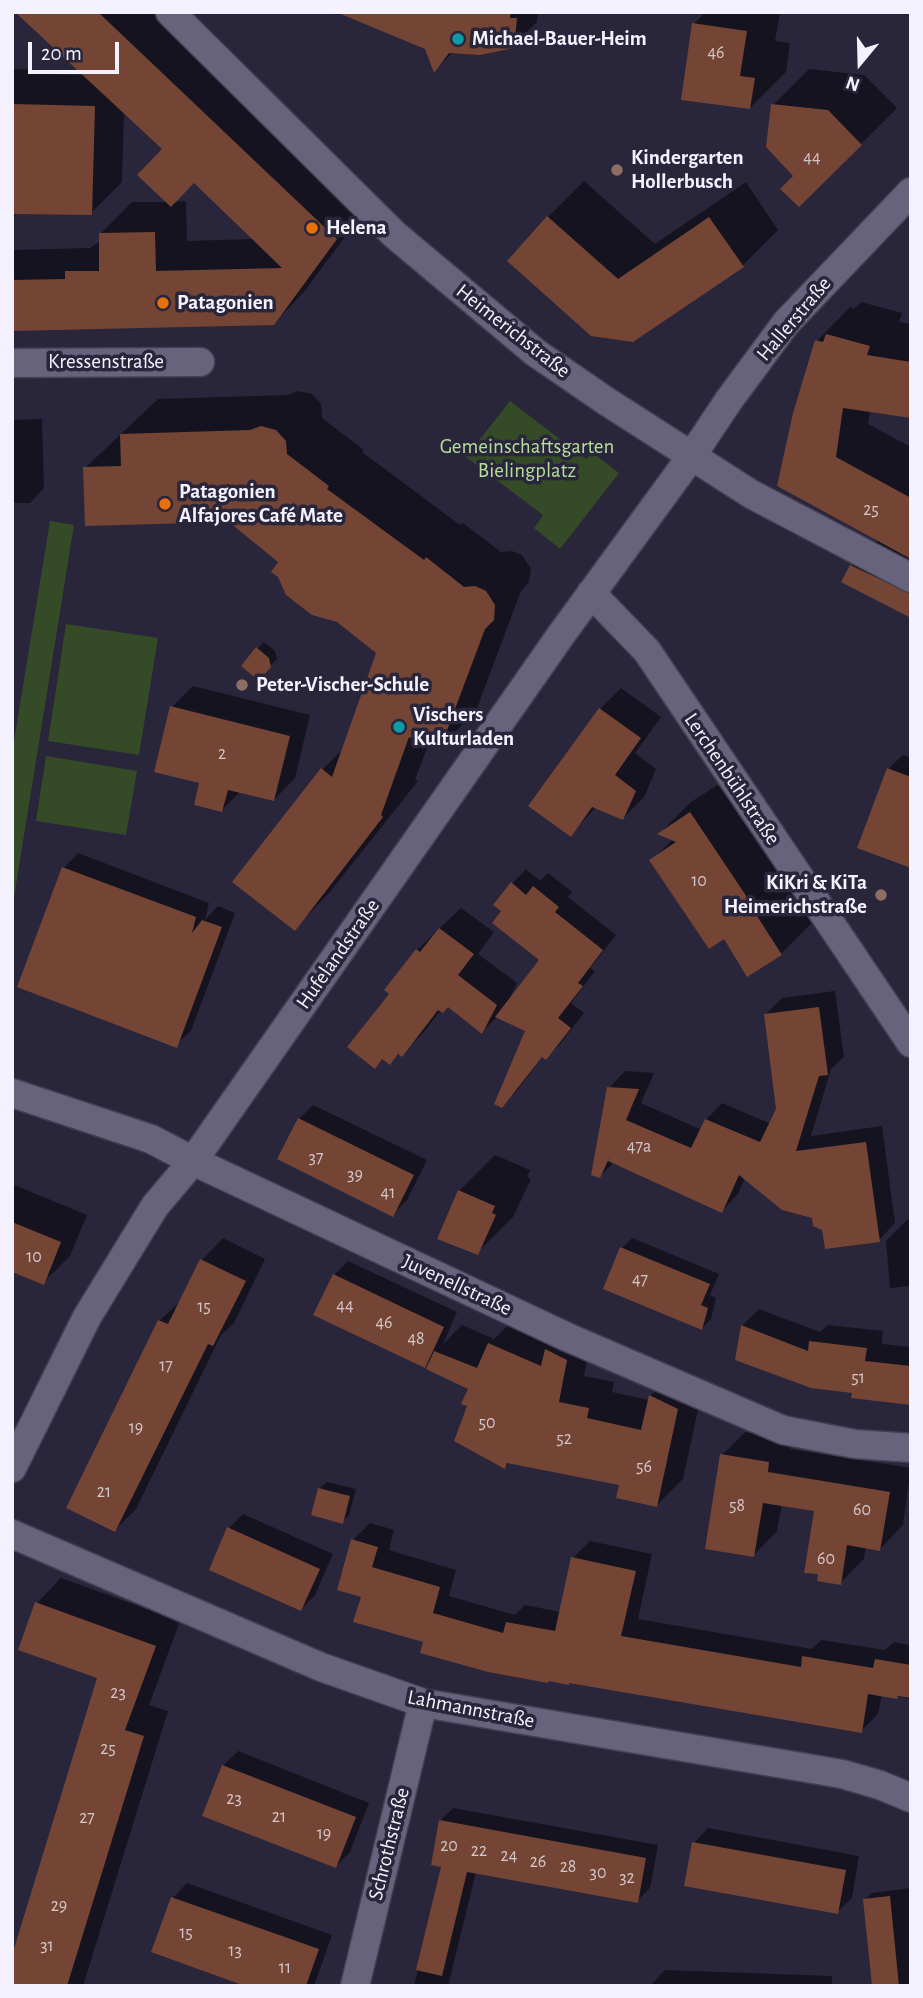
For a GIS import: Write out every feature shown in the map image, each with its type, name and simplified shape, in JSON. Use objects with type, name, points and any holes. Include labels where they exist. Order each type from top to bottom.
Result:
[{"type":"street","name":"Heimerichstraße","points":[[170,12],[400,240],[536,353],[751,494],[911,578]]},
{"type":"street","name":"Hallerstraße","points":[[691,457],[786,323],[911,192]]},
{"type":"street","name":"Kressenstraße","points":[[12,363],[200,362]]},
{"type":"street","name":"Hufelandstraße","points":[[12,1468],[87,1317],[155,1206],[192,1161],[590,593],[691,457]]},
{"type":"street","name":"Lerchenbühlstraße","points":[[590,593],[647,651],[911,1043]]},
{"type":"street","name":"Juvenellstraße","points":[[12,1093],[150,1139],[567,1337],[783,1430],[855,1444],[911,1448]]},
{"type":"street","name":"Lahmannstraße","points":[[12,1534],[321,1667],[423,1703],[842,1774],[911,1798]]},
{"type":"street","name":"Schrothstraße","points":[[355,1986],[423,1703]]},
{"type":"green space","name":"Gemeinschaftsgarten Bielingplatz","points":[[510,401],[586,459],[592,452],[619,473],[560,549],[534,528],[543,515],[466,457]]},
{"type":"green space","points":[[50,521],[74,525],[12,910],[12,753]]},
{"type":"green space","points":[[66,624],[158,638],[139,755],[48,741]]},
{"type":"green space","points":[[46,756],[137,771],[126,835],[36,821]]},
{"type":"building","points":[[15,12],[98,12],[337,239],[274,325],[12,331],[12,280],[65,279],[65,271],[99,271],[99,233],[155,232],[156,271],[282,268],[194,183],[171,207],[137,175],[162,149]]},
{"type":"building","name":"Michael-Bauer-Heim","points":[[336,12],[511,12],[510,18],[517,18],[514,48],[480,55],[449,53],[434,73],[425,49]]},
{"type":"building","points":[[692,23],[747,31],[740,76],[755,78],[750,109],[681,100]]},
{"type":"building","points":[[12,104],[95,106],[92,215],[12,214]]},
{"type":"building","points":[[771,104],[828,110],[862,145],[799,207],[780,189],[793,176],[766,147]]},
{"type":"building","points":[[547,216],[618,279],[709,217],[744,267],[633,342],[591,336],[507,261]]},
{"type":"building","points":[[826,334],[870,346],[867,355],[911,362],[911,418],[843,408],[836,457],[911,498],[911,559],[777,486],[793,413],[815,340],[823,342]]},
{"type":"building","points":[[261,426],[276,430],[286,441],[287,454],[329,486],[327,489],[424,560],[426,557],[464,587],[475,586],[486,591],[495,605],[494,620],[485,629],[440,749],[409,737],[381,815],[383,817],[295,931],[232,882],[321,768],[332,777],[376,653],[337,622],[312,615],[286,595],[278,577],[271,572],[278,562],[229,522],[85,526],[83,467],[121,466],[120,434],[250,430]]},
{"type":"building","points":[[850,565],[911,594],[911,618],[841,582]]},
{"type":"building","points":[[256,647],[269,658],[271,667],[264,675],[254,677],[241,666]]},
{"type":"building","points":[[170,706],[290,736],[274,801],[228,790],[222,812],[194,805],[199,783],[154,772]]},
{"type":"building","points":[[599,708],[641,738],[615,775],[636,791],[623,820],[592,807],[571,837],[528,806]]},
{"type":"building","points":[[887,768],[911,777],[911,868],[857,848]]},
{"type":"building","points":[[690,812],[759,915],[757,916],[782,955],[747,977],[724,939],[709,949],[649,860],[676,842],[657,834]]},
{"type":"building","points":[[62,867],[196,917],[192,933],[202,920],[222,927],[177,1048],[17,987]]},
{"type":"building","points":[[511,882],[526,895],[533,886],[559,907],[555,912],[603,950],[578,983],[583,986],[558,1018],[571,1028],[546,1060],[542,1057],[502,1108],[494,1104],[525,1031],[495,1017],[539,960],[492,923],[501,911],[493,905]]},
{"type":"building","points":[[439,928],[474,954],[458,975],[497,1005],[482,1034],[448,1007],[443,1013],[438,1010],[402,1057],[398,1054],[390,1065],[382,1059],[375,1069],[347,1047],[389,994],[384,990],[416,949],[420,952]]},
{"type":"building","points":[[819,1007],[828,1075],[819,1076],[796,1151],[866,1142],[880,1242],[825,1249],[822,1230],[813,1226],[812,1218],[782,1210],[739,1175],[722,1213],[608,1161],[610,1156],[600,1178],[591,1175],[607,1087],[639,1089],[626,1120],[691,1148],[705,1119],[760,1142],[776,1109],[764,1014]]},
{"type":"building","points":[[298,1118],[414,1175],[393,1217],[277,1159]]},
{"type":"building","points":[[458,1190],[495,1206],[492,1213],[496,1215],[478,1255],[437,1239]]},
{"type":"building","points":[[12,1222],[61,1242],[44,1285],[12,1272]]},
{"type":"building","points":[[620,1247],[710,1284],[701,1305],[708,1308],[702,1330],[603,1289]]},
{"type":"building","points":[[200,1259],[246,1281],[213,1346],[208,1344],[115,1532],[66,1508],[158,1320],[168,1324]]},
{"type":"building","points":[[333,1274],[444,1327],[425,1368],[313,1315]]},
{"type":"building","points":[[741,1325],[808,1351],[809,1341],[867,1348],[865,1361],[911,1366],[911,1405],[851,1398],[852,1393],[811,1388],[735,1360]]},
{"type":"building","points":[[488,1343],[541,1366],[545,1349],[567,1360],[559,1402],[589,1408],[587,1418],[641,1430],[649,1395],[678,1409],[657,1507],[616,1498],[619,1485],[507,1463],[505,1469],[454,1441],[467,1406],[461,1404],[468,1389],[426,1369],[434,1351],[477,1368]]},
{"type":"building","points":[[720,1454],[769,1462],[768,1472],[890,1492],[880,1551],[847,1545],[841,1585],[817,1581],[818,1574],[804,1573],[814,1511],[763,1503],[754,1557],[705,1549]]},
{"type":"building","points":[[318,1488],[350,1496],[343,1524],[311,1515]]},
{"type":"building","points":[[227,1527],[320,1569],[301,1611],[209,1570]]},
{"type":"building","points":[[351,1539],[378,1547],[372,1567],[440,1587],[433,1613],[503,1633],[506,1622],[555,1631],[571,1557],[636,1571],[621,1636],[801,1667],[802,1656],[873,1668],[875,1659],[911,1665],[911,1698],[898,1696],[897,1699],[868,1694],[862,1733],[569,1683],[548,1683],[488,1672],[420,1653],[423,1642],[353,1622],[361,1597],[337,1590]]},
{"type":"building","points":[[35,1602],[156,1646],[125,1730],[144,1736],[67,1986],[12,1986],[12,1955],[97,1678],[18,1650]]},
{"type":"building","points":[[222,1765],[356,1817],[336,1868],[202,1816]]},
{"type":"building","points":[[439,1820],[646,1858],[638,1903],[467,1872],[442,1976],[416,1970],[441,1867],[431,1865]]},
{"type":"building","points":[[692,1842],[846,1870],[838,1914],[684,1886]]},
{"type":"building","points":[[890,1896],[899,1986],[872,1986],[863,1899]]},
{"type":"building","points":[[171,1897],[319,1949],[306,1986],[245,1986],[151,1952]]},
{"type":"place","name":"Michael-Bauer-Heim","points":[[458,39]]},
{"type":"place","name":"Kindergarten Hollerbusch","points":[[617,170]]},
{"type":"place","name":"Helena","points":[[312,228]]},
{"type":"place","name":"Patagonien","points":[[163,303]]},
{"type":"place","name":"Patagonien Alfajores Café Mate","points":[[165,504]]},
{"type":"place","name":"Peter-Vischer-Schule","points":[[242,685]]},
{"type":"place","name":"Vischers Kulturladen","points":[[399,727]]},
{"type":"place","name":"KiKri & KiTa Heimerichstraße","points":[[881,895]]}]
